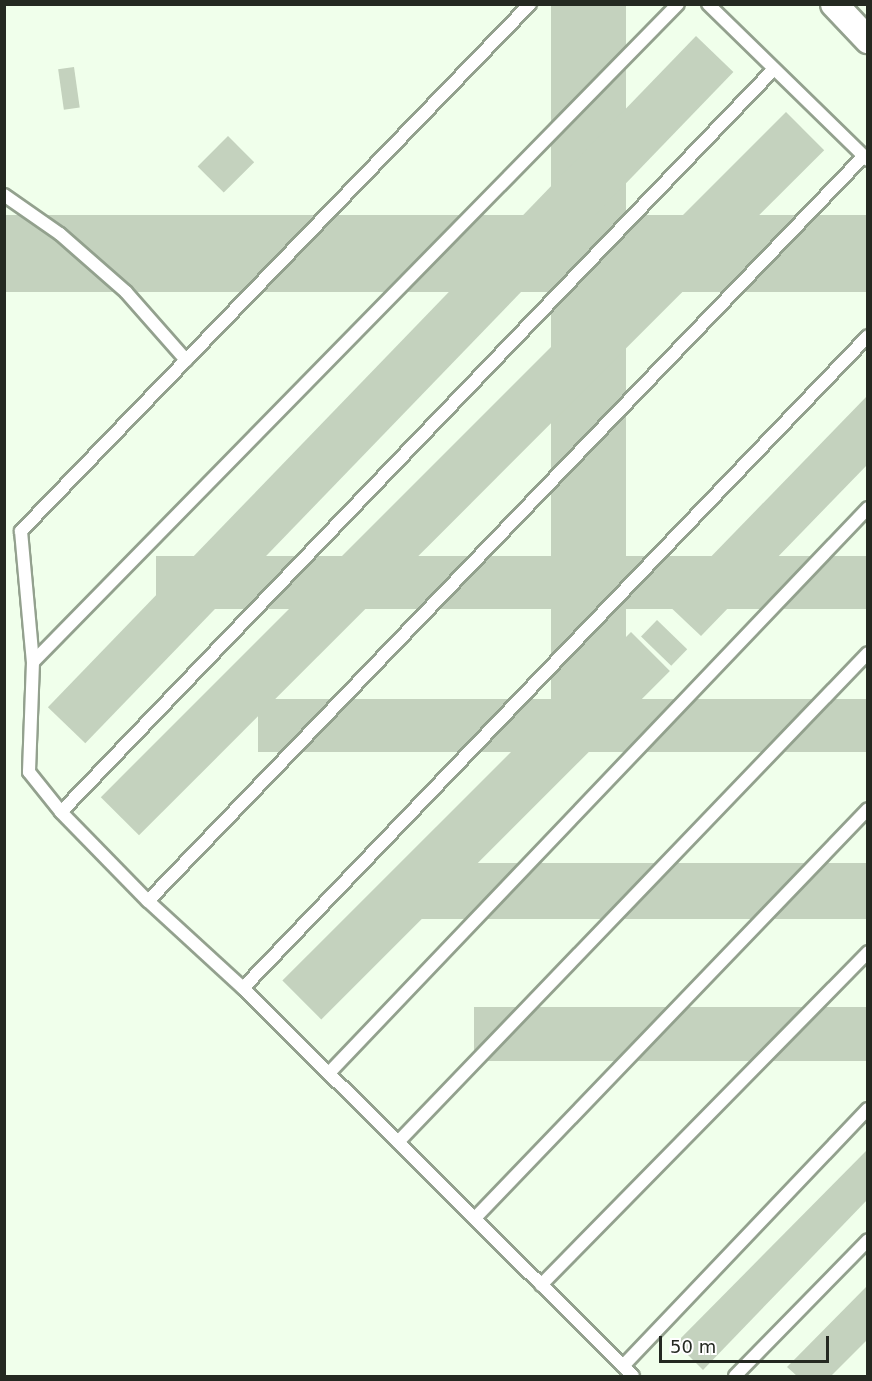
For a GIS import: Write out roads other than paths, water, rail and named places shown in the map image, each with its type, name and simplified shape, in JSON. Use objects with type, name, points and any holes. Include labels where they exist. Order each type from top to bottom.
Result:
[{"type":"street","points":[[834,4],[867,40]]},
{"type":"lane","points":[[530,4],[21,531],[33,662],[29,772],[61,812],[148,901],[243,988],[633,1377]]},
{"type":"lane","points":[[33,662],[678,4]]},
{"type":"lane","points":[[148,901],[866,158],[708,4]]},
{"type":"lane","points":[[61,812],[774,69]]},
{"type":"lane","points":[[4,195],[60,234],[126,292],[186,360]]},
{"type":"lane","points":[[243,988],[867,336]]},
{"type":"lane","points":[[329,1073],[867,508]]},
{"type":"lane","points":[[398,1142],[867,653]]},
{"type":"lane","points":[[475,1218],[867,809]]},
{"type":"lane","points":[[542,1285],[867,952]]},
{"type":"lane","points":[[623,1366],[867,1109]]},
{"type":"lane","points":[[735,1377],[867,1240]]}]
